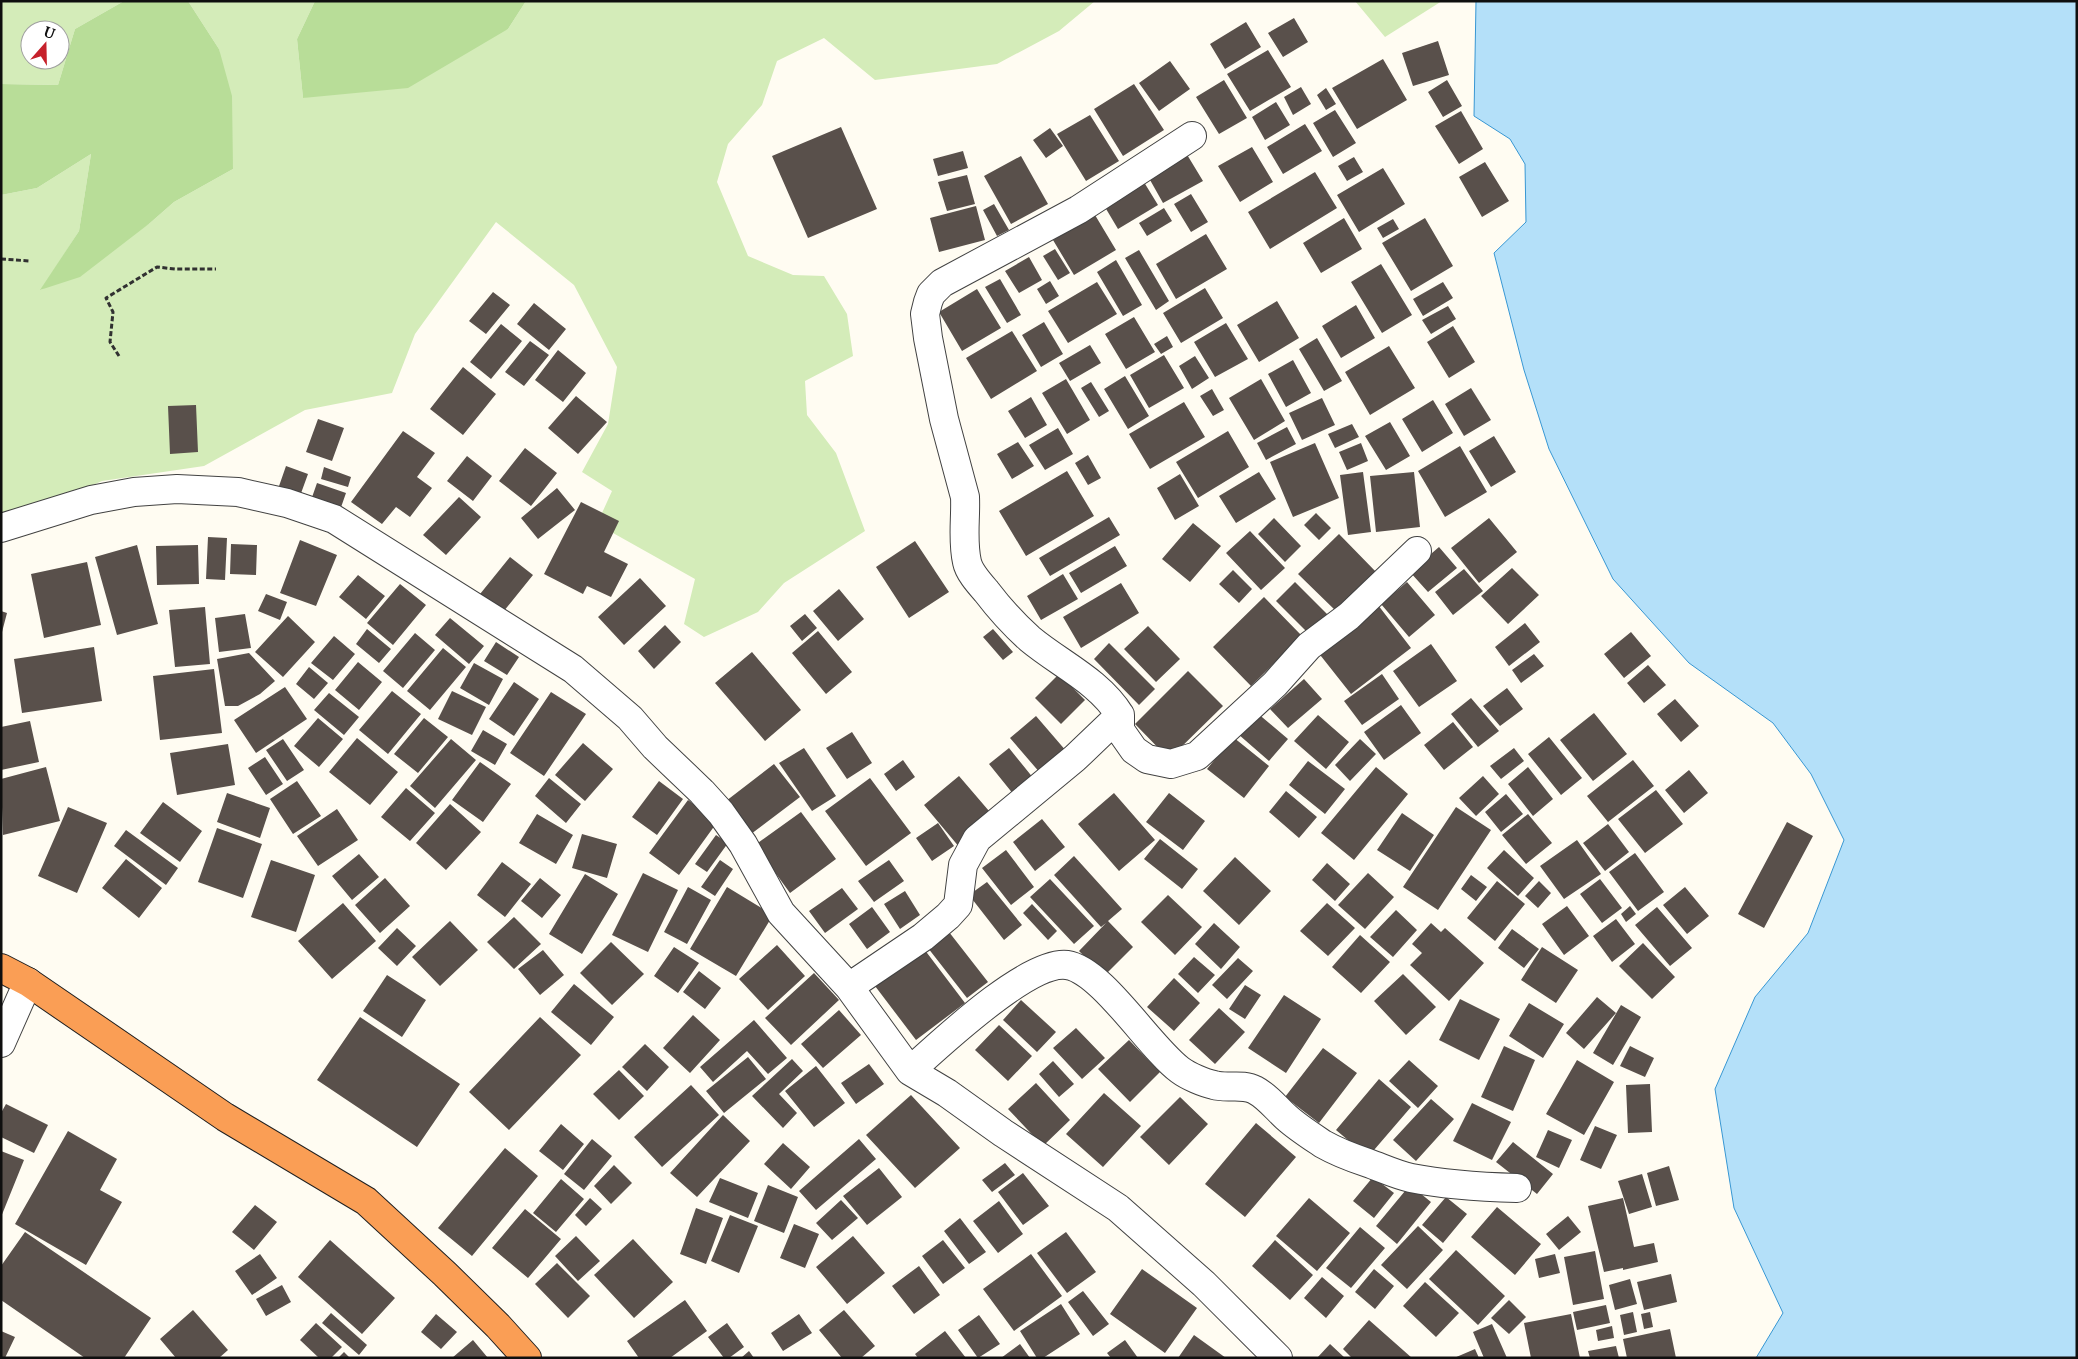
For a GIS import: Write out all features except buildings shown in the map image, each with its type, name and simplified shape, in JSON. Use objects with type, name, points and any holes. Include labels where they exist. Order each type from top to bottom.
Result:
[{"type":"highway","points":[[1,968],[28,982],[225,1117],[366,1201],[445,1274],[498,1326],[527,1358]]},
{"type":"street","points":[[1192,136],[1078,210],[942,283],[932,294],[926,314],[934,374],[965,497],[964,534],[967,564],[1007,618],[1031,639],[1101,691],[1113,703],[1120,715],[1120,730],[1134,750],[1147,759],[1171,764],[1197,756],[1275,684],[1309,646],[1349,616],[1417,551]]},
{"type":"street","points":[[1,528],[91,500],[134,492],[177,489],[238,492],[287,503],[334,519],[573,669],[630,718],[721,813],[744,844],[781,913],[849,986],[910,1071],[947,1093],[1003,1133],[1118,1208],[1204,1284],[1278,1358]]},
{"type":"street","points":[[849,986],[923,937],[948,916],[958,904],[963,865],[977,839],[1074,758],[1120,715]]},
{"type":"street","points":[[910,1071],[953,1032],[1002,994],[1047,967],[1066,965],[1078,969],[1106,989],[1168,1060],[1182,1071],[1214,1085],[1254,1089],[1287,1118],[1324,1144],[1351,1157],[1409,1177],[1488,1187],[1517,1188]]},
{"type":"street","points":[[1,1043],[28,982]]},
{"type":"path","points":[[1,259],[30,261]]},
{"type":"path","points":[[119,356],[110,342],[114,312],[106,298],[157,266],[175,269],[216,269]]},
{"type":"green space","points":[[1,1],[124,1],[75,29],[70,45],[70,20],[20,20],[20,70],[63,70],[58,85],[1,84]]},
{"type":"green space","points":[[124,1],[188,1],[219,49],[232,96],[233,169],[174,202],[80,277],[40,290],[79,231],[91,154],[37,188],[1,195],[1,84],[58,85],[63,70],[70,70],[70,45],[75,29]]},
{"type":"green space","points":[[188,1],[315,1],[297,39],[303,98],[508,29],[526,1],[1095,1],[1059,31],[997,64],[875,80],[824,38],[777,61],[762,105],[728,144],[717,182],[748,256],[793,275],[824,276],[847,314],[853,356],[805,381],[807,415],[836,453],[865,531],[784,583],[758,612],[704,637],[684,624],[695,579],[597,524],[612,491],[582,472],[608,424],[617,367],[574,285],[496,222],[415,334],[392,393],[305,410],[204,466],[102,481],[1,525],[1,195],[37,188],[91,154],[79,231],[41,290],[150,223],[174,202],[233,169],[219,49]]},
{"type":"green space","points":[[315,1],[526,1],[508,29],[408,88],[303,98],[297,39]]},
{"type":"green space","points":[[1355,1],[1442,1],[1385,37]]},
{"type":"water","points":[[1476,1],[2077,1],[2077,1358],[1756,1358],[1783,1313],[1734,1208],[1715,1089],[1755,997],[1808,933],[1844,840],[1811,774],[1773,723],[1689,663],[1613,579],[1549,449],[1524,370],[1494,253],[1526,222],[1525,164],[1510,139],[1474,116]]}]
